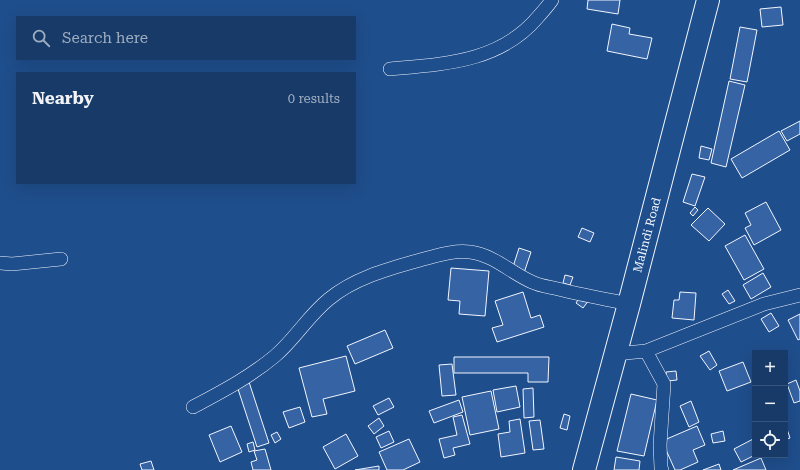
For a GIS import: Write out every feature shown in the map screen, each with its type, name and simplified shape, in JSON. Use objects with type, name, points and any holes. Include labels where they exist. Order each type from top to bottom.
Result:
[{"type":"highway","name":"Malindi Road","points":[[584,470],[708,0]]},
{"type":"street","points":[[390,69],[444,64],[498,49],[523,33],[552,0]]},
{"type":"street","points":[[193,407],[240,381],[274,356],[287,344],[309,317],[330,298],[356,282],[392,268],[426,258],[455,252],[482,254],[534,283],[629,304]]},
{"type":"street","points":[[0,263],[12,264],[61,259]]},
{"type":"street","points":[[615,354],[646,351],[764,304],[800,295]]},
{"type":"street","points":[[646,351],[664,384],[660,445],[662,470]]},
{"type":"building","points":[[588,0],[620,0],[618,14],[587,9]]},
{"type":"building","points":[[781,7],[783,25],[762,27],[760,9]]},
{"type":"building","points":[[612,24],[630,28],[629,34],[652,38],[647,59],[607,51]]},
{"type":"building","points":[[740,27],[757,30],[747,82],[730,79]]},
{"type":"building","points":[[729,81],[745,85],[726,167],[711,163]]},
{"type":"building","points":[[800,121],[800,134],[787,141],[781,131]]},
{"type":"building","points":[[779,131],[790,150],[742,178],[731,159]]},
{"type":"building","points":[[701,146],[712,149],[709,160],[699,158]]},
{"type":"building","points":[[692,174],[705,177],[695,206],[683,202]]},
{"type":"building","points":[[766,202],[781,230],[754,245],[745,228],[751,225],[745,213]]},
{"type":"building","points":[[695,207],[698,210],[693,216],[690,213]]},
{"type":"building","points":[[708,208],[725,224],[709,241],[691,225]]},
{"type":"building","points":[[582,228],[594,233],[590,242],[578,237]]},
{"type":"building","points":[[745,235],[764,269],[744,280],[725,246]]},
{"type":"building","points":[[519,248],[531,252],[524,273],[512,270]]},
{"type":"building","points":[[451,268],[489,271],[485,316],[459,314],[460,301],[448,300]]},
{"type":"building","points":[[763,273],[771,287],[751,299],[743,285]]},
{"type":"building","points":[[565,275],[573,277],[570,285],[563,283]]},
{"type":"building","points":[[728,290],[735,301],[729,304],[722,294]]},
{"type":"building","points":[[523,292],[531,318],[540,315],[544,327],[497,342],[492,328],[503,325],[495,301]]},
{"type":"building","points":[[680,292],[696,293],[694,320],[672,318],[674,300],[679,300]]},
{"type":"building","points":[[581,295],[589,300],[583,308],[576,303]]},
{"type":"building","points":[[771,313],[779,326],[769,332],[761,319]]},
{"type":"building","points":[[800,314],[800,339],[798,340],[788,320]]},
{"type":"building","points":[[385,330],[393,348],[355,364],[347,346]]},
{"type":"building","points":[[709,351],[717,365],[710,370],[700,356]]},
{"type":"building","points":[[346,356],[355,391],[323,399],[327,414],[312,417],[299,368]]},
{"type":"building","points":[[454,357],[549,357],[548,382],[528,382],[528,373],[454,373]]},
{"type":"building","points":[[743,362],[751,382],[727,391],[719,371]]},
{"type":"building","points":[[452,364],[456,395],[442,396],[439,365]]},
{"type":"building","points":[[676,371],[677,380],[667,381],[666,372]]},
{"type":"building","points":[[796,380],[800,391],[800,401],[794,403],[788,384]]},
{"type":"building","points":[[249,382],[269,443],[257,447],[237,386]]},
{"type":"building","points":[[516,386],[520,407],[497,412],[493,390]]},
{"type":"building","points":[[533,388],[534,417],[524,418],[523,389]]},
{"type":"building","points":[[491,391],[499,429],[470,435],[462,397]]},
{"type":"building","points":[[631,394],[657,400],[644,456],[617,451]]},
{"type":"building","points":[[389,398],[394,407],[378,415],[373,406]]},
{"type":"building","points":[[459,400],[463,412],[434,423],[429,411]]},
{"type":"building","points":[[691,401],[699,422],[689,427],[680,406]]},
{"type":"building","points":[[300,407],[305,422],[289,428],[283,412]]},
{"type":"building","points":[[564,414],[570,416],[567,430],[560,428]]},
{"type":"building","points":[[462,415],[470,444],[453,448],[455,455],[444,458],[439,439],[457,435],[453,417]]},
{"type":"building","points":[[379,418],[384,426],[374,434],[368,426]]},
{"type":"building","points":[[520,419],[525,453],[501,457],[498,434],[510,432],[509,421]]},
{"type":"building","points":[[540,420],[544,449],[533,450],[529,421]]},
{"type":"building","points":[[231,426],[242,452],[220,462],[209,435]]},
{"type":"building","points":[[697,426],[705,445],[693,450],[698,462],[680,470],[675,470],[662,441]]},
{"type":"building","points":[[389,431],[394,442],[381,448],[376,437]]},
{"type":"building","points":[[723,431],[725,441],[713,443],[711,434]]},
{"type":"building","points":[[277,432],[281,439],[275,443],[271,435]]},
{"type":"building","points":[[346,434],[358,456],[335,469],[323,447]]},
{"type":"building","points":[[409,439],[420,462],[403,470],[387,470],[379,452]]},
{"type":"building","points":[[752,440],[752,456],[741,462],[734,449]]},
{"type":"building","points":[[253,442],[255,450],[249,452],[247,444]]},
{"type":"building","points":[[265,449],[271,470],[253,470],[251,462],[257,460],[254,451]]},
{"type":"building","points":[[616,457],[640,461],[639,470],[614,470]]},
{"type":"building","points":[[761,458],[766,470],[733,470]]},
{"type":"building","points":[[151,461],[154,470],[142,470],[140,464]]},
{"type":"building","points":[[719,464],[721,470],[703,470]]},
{"type":"building","points":[[379,466],[379,470],[355,470]]}]
